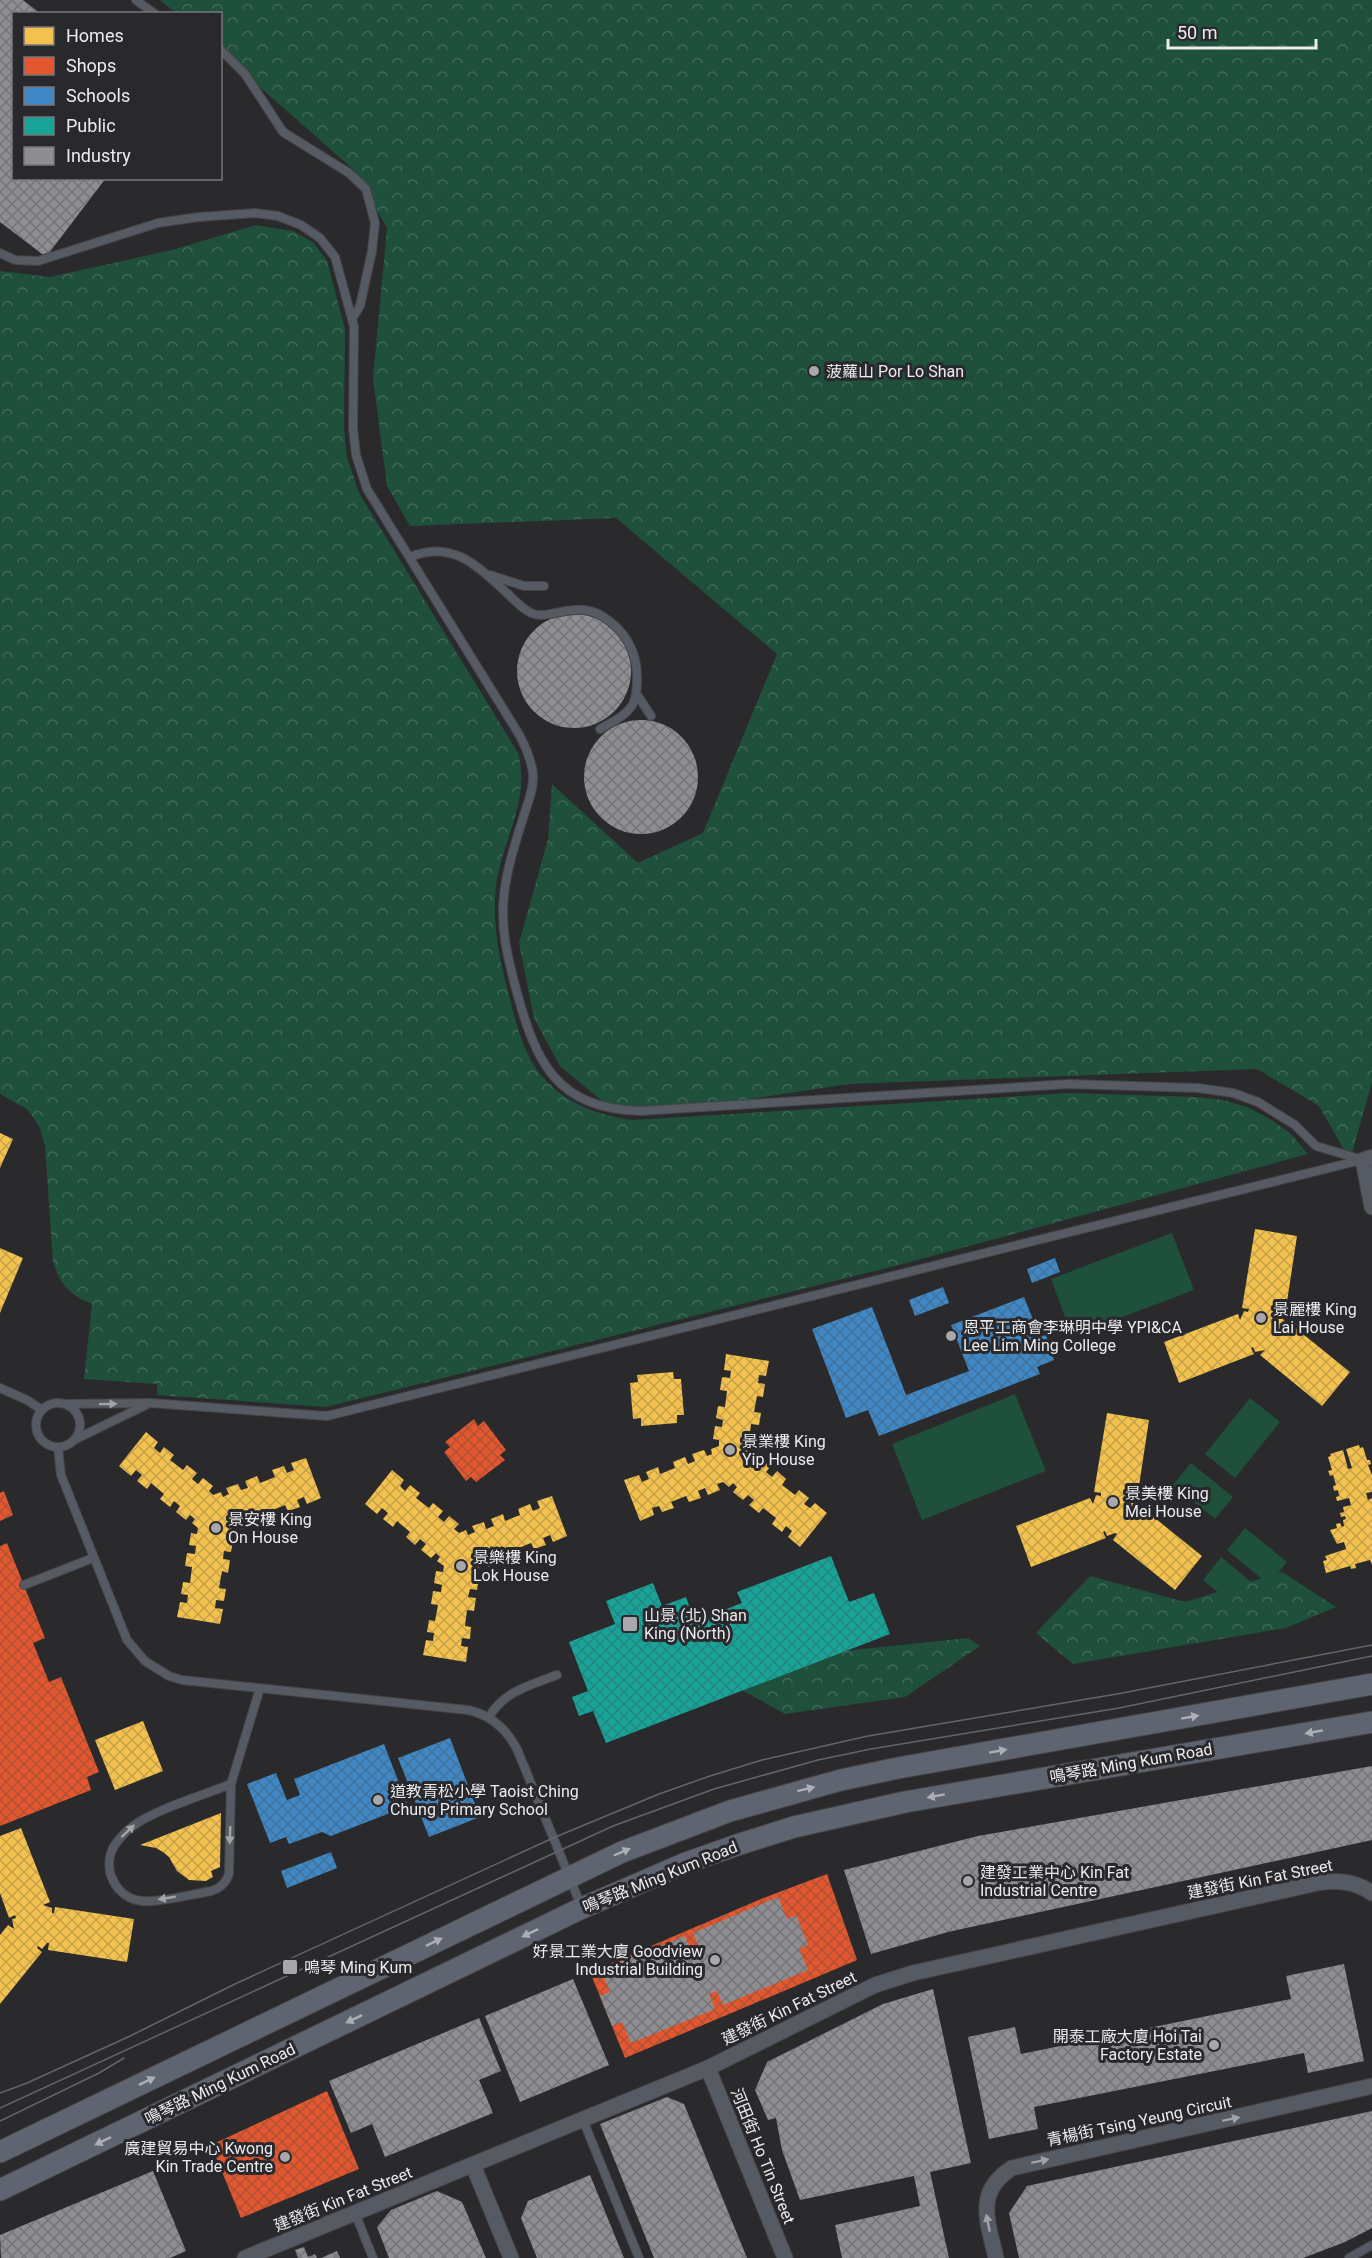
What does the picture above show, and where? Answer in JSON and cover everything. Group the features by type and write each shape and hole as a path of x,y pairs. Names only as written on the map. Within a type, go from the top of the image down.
{"main road":[{"name":"鳴琴路 Ming Kum Road","path":"4,2149 569,1876 621,1852 697,1822 786,1794 842,1780 1372,1684"},
{"name":"鳴琴路 Ming Kum Road","path":"0,2190 582,1908 634,1884 718,1851 794,1827 849,1813 1372,1722"}],"street":[{"path":"1367,1158 1372,1207"},
{"name":"建發街 Kin Fat Street","path":"245,2258 708,2068 875,1985 913,1973 1317,1883 1340,1881 1352,1883 1372,1893"},
{"name":"河田街 Ho Tin Street","path":"708,2068 785,2258"},
{"name":"青楊街 Tsing Yeung Circuit","path":"996,2258 986,2206 991,2188 1004,2173 1012,2168 1372,2086"},
{"path":"473,2165 511,2258"}],"lane":[{"path":"136,0 152,12"},
{"path":"222,51 245,74 283,132 349,173 366,189 375,223 372,251 360,306 352,319"},
{"path":"0,253 15,260 38,261 158,223 255,213 278,216 301,225 320,238 335,257 354,327 353,429 356,455 367,489 520,736 528,753 533,781 505,888 503,913 505,940 514,981 533,1044 549,1071 577,1096 604,1107 640,1111 1069,1084 1198,1088 1233,1093 1258,1102 1283,1116 1316,1146 1367,1158"},
{"path":"410,557 429,550 440,550 466,559 531,613 542,615 569,610 589,610 601,615 619,628 630,643 638,665 636,693 634,702 627,710 600,729"},
{"path":"486,574 515,585 544,586"},
{"path":"636,693 651,716"},
{"path":"150,1403 76,1439 68,1446 58,1448 45,1443 40,1437 36,1424 42,1410 49,1405 67,1404 150,1403 327,1416 1367,1158"},
{"path":"0,1388 27,1400 42,1410"},
{"path":"67,1404 79,1416 80,1432 76,1439"},
{"path":"58,1448 61,1475 121,1627 127,1640 145,1661 169,1676 182,1680 468,1710 489,1717 498,1723 512,1739 582,1908"},
{"path":"24,1585 93,1558"},
{"path":"489,1717 494,1708 507,1695 557,1675"},
{"path":"231,1784 144,1819 123,1836 114,1846 109,1870 113,1882 121,1892 132,1899 144,1902 211,1891 223,1885 229,1874 231,1784 260,1688"},
{"path":"583,2120 639,2258"},
{"path":"355,2213 374,2258"},
{"path":"1349,2258 1372,2245"}],"green space":[{"path":"160,0 1372,0 1372,1082 1350,1160 1319,1106 1257,1069 848,1084 660,1113 603,1102 560,1066 534,1018 519,943 548,839 552,784 638,863 703,833 777,654 616,518 410,526 387,486 373,378 387,228 354,170 222,54 222,12 175,12"},
{"path":"256,225 293,231 314,243 327,261 345,329 344,429 347,457 359,493 518,753 521,787 496,886 497,941 521,1037 531,1060 553,1087 566,1098 581,1106 633,1120 1069,1093 1197,1097 1223,1100 1247,1107 1270,1119 1291,1134 1308,1154 899,1265 326,1407 157,1395 157,1384 84,1379 92,1304 67,1289 53,1262 45,1146 39,1126 27,1109 0,1094 0,271 50,277 172,250"},
{"path":"1172,1233 1194,1290 1072,1336 1051,1279"},
{"path":"1015,1394 1046,1471 922,1520 892,1444"},
{"path":"1250,1398 1280,1422 1235,1478 1205,1454"},
{"path":"1191,1463 1233,1497 1215,1519 1173,1485"},
{"path":"1245,1528 1287,1562 1269,1585 1227,1550"},
{"path":"1221,1557 1263,1592 1245,1614 1203,1580"},
{"path":"1282,1572 1336,1607 1286,1628 1073,1664 1036,1633 1090,1576 1185,1602"},
{"path":"968,1638 980,1646 905,1697 785,1714 742,1690 844,1651"}],"building: Homes":[{"path":"0,1133 13,1139 0,1168"},
{"name":"景麗樓 King Lai House","path":"1255,1229 1297,1236 1285,1315 1278,1314 1285,1321 1282,1326 1288,1322 1350,1372 1322,1406 1260,1355 1265,1350 1255,1352 1253,1347 1251,1348 1254,1354 1179,1383 1164,1342 1238,1314 1240,1320 1244,1311 1248,1312 1249,1309 1242,1308"},
{"path":"0,1248 23,1258 0,1313"},
{"name":"景業樓 King Yip House","path":"726,1354 769,1361 766,1376 759,1375 758,1383 765,1384 763,1397 757,1396 754,1412 761,1413 759,1425 751,1424 750,1432 758,1433 756,1446 749,1445 748,1451 753,1452 752,1460 756,1464 761,1458 770,1467 766,1472 772,1477 777,1471 786,1479 782,1485 795,1495 799,1490 809,1498 804,1504 810,1508 815,1503 827,1513 800,1547 788,1537 792,1531 786,1526 782,1532 772,1524 776,1518 763,1508 759,1513 749,1505 754,1500 748,1495 743,1500 733,1492 737,1487 733,1483 729,1487 723,1482 717,1484 720,1490 708,1495 705,1488 698,1491 701,1498 689,1502 686,1496 671,1502 674,1508 662,1512 659,1506 652,1508 654,1515 640,1521 624,1480 639,1475 642,1482 649,1479 646,1472 658,1467 660,1474 675,1468 673,1462 685,1457 688,1464 695,1461 692,1454 704,1450 707,1456 712,1454 711,1449 719,1446 719,1440 713,1439 715,1426 722,1427 723,1420 716,1418 718,1406 725,1407 727,1391 720,1390 722,1377 730,1378 731,1371 724,1370"},
{"path":"673,1372 674,1379 681,1379 684,1415 677,1415 677,1423 641,1426 641,1418 633,1419 630,1383 638,1382 637,1375"},
{"name":"景美樓 King Mei House","path":"1107,1413 1149,1420 1137,1499 1131,1498 1130,1500 1137,1506 1134,1509 1136,1511 1140,1506 1202,1556 1175,1590 1113,1540 1117,1534 1107,1536 1105,1531 1103,1532 1106,1538 1031,1567 1016,1526 1090,1498 1093,1504 1096,1495 1101,1496 1101,1493 1094,1492"},
{"name":"景安樓 King On House","path":"146,1432 158,1442 154,1448 160,1453 164,1447 174,1455 170,1460 183,1470 187,1465 197,1473 192,1479 198,1484 203,1478 213,1486 209,1491 213,1495 221,1492 223,1497 229,1494 226,1488 238,1484 241,1490 248,1488 245,1481 257,1476 260,1483 275,1477 272,1470 284,1466 287,1473 294,1470 291,1463 306,1458 321,1498 307,1504 304,1497 297,1500 300,1507 288,1511 285,1505 270,1511 273,1517 261,1521 258,1515 251,1517 254,1524 242,1529 240,1522 234,1525 233,1533 228,1532 227,1539 233,1540 231,1552 224,1551 223,1559 230,1560 228,1573 222,1571 219,1588 226,1589 224,1601 216,1600 215,1608 223,1609 220,1624 177,1617 180,1602 187,1603 188,1595 181,1594 183,1582 190,1583 192,1567 185,1566 187,1553 195,1554 196,1546 189,1545 191,1533 197,1534 198,1528 192,1523 195,1519 190,1515 186,1520 176,1512 180,1506 174,1501 170,1507 160,1499 164,1494 151,1483 147,1489 137,1481 142,1475 136,1470 131,1476 119,1466"},
{"path":"1359,1445 1360,1448 1363,1447 1367,1460 1370,1460 1371,1464 1368,1465 1372,1475 1372,1492 1366,1493 1368,1500 1372,1498 1372,1565 1370,1560 1355,1564 1356,1568 1351,1569 1350,1566 1326,1573 1323,1561 1327,1560 1325,1556 1346,1549 1344,1542 1337,1544 1330,1530 1337,1528 1336,1524 1340,1523 1342,1527 1344,1526 1343,1520 1346,1519 1345,1516 1341,1517 1340,1513 1344,1512 1343,1507 1351,1505 1349,1498 1337,1501 1338,1490 1334,1491 1333,1486 1336,1485 1333,1475 1330,1476 1328,1471 1332,1470 1328,1457 1331,1456 1330,1454 1343,1450 1348,1469 1352,1468 1346,1449"},
{"name":"景樂樓 King Lok House","path":"392,1470 404,1480 400,1486 405,1491 410,1485 420,1493 416,1498 429,1508 433,1503 443,1511 438,1517 444,1522 449,1516 459,1524 454,1529 459,1533 466,1530 468,1535 475,1532 472,1526 484,1522 486,1529 494,1526 491,1519 503,1514 505,1521 520,1515 518,1509 530,1504 533,1511 540,1508 537,1501 552,1496 567,1536 553,1542 550,1535 543,1538 546,1545 534,1549 531,1543 516,1549 519,1555 507,1560 504,1553 497,1555 500,1562 488,1567 485,1561 480,1563 478,1571 473,1570 472,1577 479,1578 477,1590 470,1589 468,1597 476,1598 474,1611 467,1610 465,1626 471,1627 470,1639 462,1638 461,1646 468,1647 466,1662 423,1655 426,1640 433,1641 434,1633 427,1632 429,1620 435,1621 438,1605 431,1604 433,1591 441,1592 442,1585 434,1583 436,1571 443,1572 444,1566 437,1561 440,1557 436,1553 431,1558 421,1550 426,1544 420,1539 415,1545 406,1537 410,1532 397,1521 393,1527 383,1519 388,1513 382,1508 377,1514 365,1504"},
{"path":"143,1721 163,1771 115,1790 95,1740"},
{"path":"221,1813 220,1867 211,1871 213,1877 206,1881 189,1880 177,1871 169,1857 163,1852 140,1845"},
{"path":"21,1828 50,1902 43,1905 52,1908 52,1913 55,1907 134,1919 127,1962 48,1950 49,1943 47,1943 42,1949 38,1946 37,1948 42,1952 0,2004 0,1935 8,1925 14,1929 12,1919 16,1918 15,1915 9,1918 0,1893 0,1836"}],"building: Shops":[{"path":"474,1419 478,1426 484,1421 506,1450 500,1455 505,1460 476,1482 471,1477 466,1481 444,1452 450,1447 445,1442"},
{"path":"4,1491 13,1515 0,1521 0,1493"},
{"path":"7,1543 45,1638 33,1643 49,1682 61,1677 99,1772 87,1777 91,1790 0,1826 0,1546"},
{"name":"好景工業大廈 Goodview Industrial Building","path":"827,1874 857,1960 625,2058 590,1972 761,1899"},
{"name":"廣建貿易中心 Kwong Kin Trade Centre","path":"327,2091 359,2169 241,2218 211,2145"}],"building: Schools":[{"path":"1055,1258 1060,1272 1032,1283 1027,1269"},
{"path":"943,1287 949,1303 915,1316 909,1300"},
{"path":"1024,1297 1040,1337 1046,1335 1054,1360 1037,1367 1040,1374 879,1436 868,1410 846,1418 812,1329 872,1307 906,1395 969,1371 951,1325"},
{"path":"450,1738 480,1817 429,1837 398,1758"},
{"path":"384,1744 408,1806 331,1836 322,1832 289,1844 286,1837 270,1843 247,1784 276,1773 287,1800 300,1795 294,1779"},
{"path":"331,1852 337,1868 287,1888 281,1871"}],"building: Public":[{"path":"831,1556 849,1602 874,1593 890,1634 606,1743 593,1711 579,1716 572,1697 588,1691 569,1642 615,1624 606,1601 653,1583 662,1606 686,1597 695,1621 742,1603 737,1592"}],"building: Industry":[{"path":"0,0 23,0 38,12 12,12 12,180 104,180 46,257 0,222"},
{"path":"574,614 596,618 606,623 622,639 627,649 631,671 627,693 622,703 606,719 596,724 574,728 552,724 542,719 526,703 521,693 517,671 521,649 526,639 542,623 552,618"},
{"path":"641,720 663,724 673,729 689,745 694,755 698,777 694,799 689,809 673,825 663,830 641,834 619,830 609,825 593,809 588,799 584,777 588,755 593,745 609,729 619,724"},
{"path":"1372,1766 1372,1840 948,1932 871,1954 844,1870 978,1836"},
{"name":"好景工業大廈 Goodview Industrial Building","path":"778,1897 787,1919 796,1915 808,1945 799,1949 808,1970 723,2005 717,1991 709,1994 715,2009 631,2043 622,2022 612,2026 600,1996 610,1992 601,1970 685,1936 691,1951 699,1947 693,1933"},
{"name":"開泰工廠大廈 Hoi Tai Factory Estate","path":"1344,1964 1364,2061 1308,2073 1304,2053 1034,2107 1038,2129 989,2139 968,2037 1015,2027 1021,2054 1291,1999 1286,1976"},
{"path":"573,1979 609,2065 520,2102 485,2016"},
{"path":"933,1989 971,2163 930,2172 949,2258 842,2258 835,2225 920,2206 914,2176 800,2200 782,2150 776,2118 768,2120 755,2090 767,2062 883,2004"},
{"path":"479,2018 501,2071 479,2080 493,2113 385,2157 372,2124 351,2133 329,2081"},
{"path":"667,2097 684,2104 747,2258 654,2258 600,2124"},
{"path":"1372,2111 1372,2228 1345,2242 1303,2258 1019,2258 1009,2213 1027,2186"},
{"path":"153,2171 186,2251 170,2258 1,2258 0,2235"},
{"path":"590,2175 624,2258 537,2258 521,2218 528,2201"},
{"path":"437,2191 462,2202 486,2258 389,2258 377,2227 391,2210"},
{"path":"304,2247 308,2257 315,2254 317,2258 298,2258 295,2250"},
{"path":"337,2251 340,2258 321,2258"}],"tram line":[{"path":"0,2093 128,2037 235,1984 553,1838 659,1794 710,1776 762,1760 868,1736 1117,1694 1372,1645"},
{"path":"0,2108 613,1826 714,1789 818,1760 871,1749 1119,1708 1372,1656"},
{"path":"0,2121 99,2073 124,2058"}],"place":[{"name":"菠蘿山 Por Lo Shan","path":"814,371"},
{"name":"景麗樓 King Lai House","path":"1261,1318"},
{"name":"恩平工商會李琳明中學 YPI&CA Lee Lim Ming College","path":"951,1336"},
{"name":"景業樓 King Yip House","path":"730,1450"},
{"name":"景美樓 King Mei House","path":"1113,1502"},
{"name":"景安樓 King On House","path":"216,1528"},
{"name":"景樂樓 King Lok House","path":"461,1566"},
{"name":"山景 (北) Shan King (North)","path":"630,1624"},
{"name":"道教青松小學 Taoist Ching Chung Primary School","path":"378,1800"},
{"name":"建發工業中心 Kin Fat Industrial Centre","path":"968,1881"},
{"name":"好景工業大廈 Goodview Industrial Building","path":"715,1960"},
{"name":"鳴琴 Ming Kum","path":"290,1967"},
{"name":"開泰工廠大廈 Hoi Tai Factory Estate","path":"1214,2045"},
{"name":"廣建貿易中心 Kwong Kin Trade Centre","path":"285,2157"}]}
